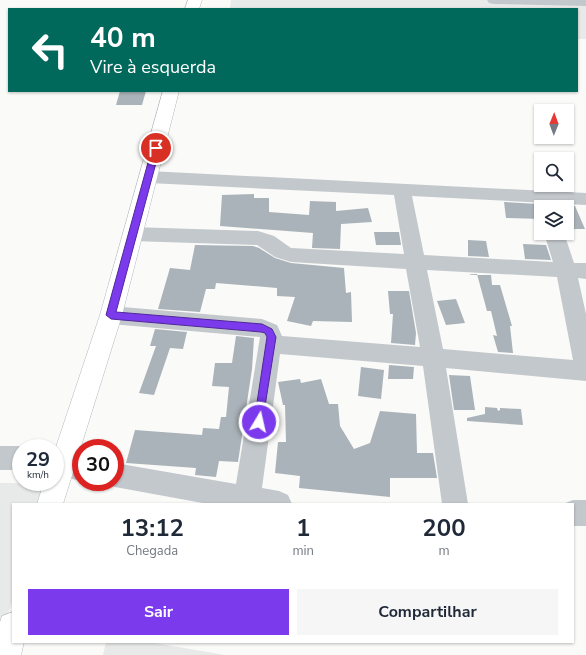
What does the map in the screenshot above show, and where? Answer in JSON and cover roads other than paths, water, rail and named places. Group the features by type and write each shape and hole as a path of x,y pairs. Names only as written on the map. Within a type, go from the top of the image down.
{"highway":[{"path":"50,503 66,466 111,315 171,92"},
{"path":"6,655 12,631"}],"street":[{"path":"494,0 585,2"},
{"path":"149,177 402,190 534,201"},
{"path":"402,190 433,359 455,503"},
{"path":"572,200 586,199"},
{"path":"132,234 258,238 268,241 285,255 576,271"},
{"path":"558,240 576,271 586,366"},
{"path":"111,315 262,328 269,331 271,337 247,499"},
{"path":"270,344 586,371"},
{"path":"0,458 12,458"},
{"path":"124,477 273,503"},
{"path":"574,513 586,513"}]}
